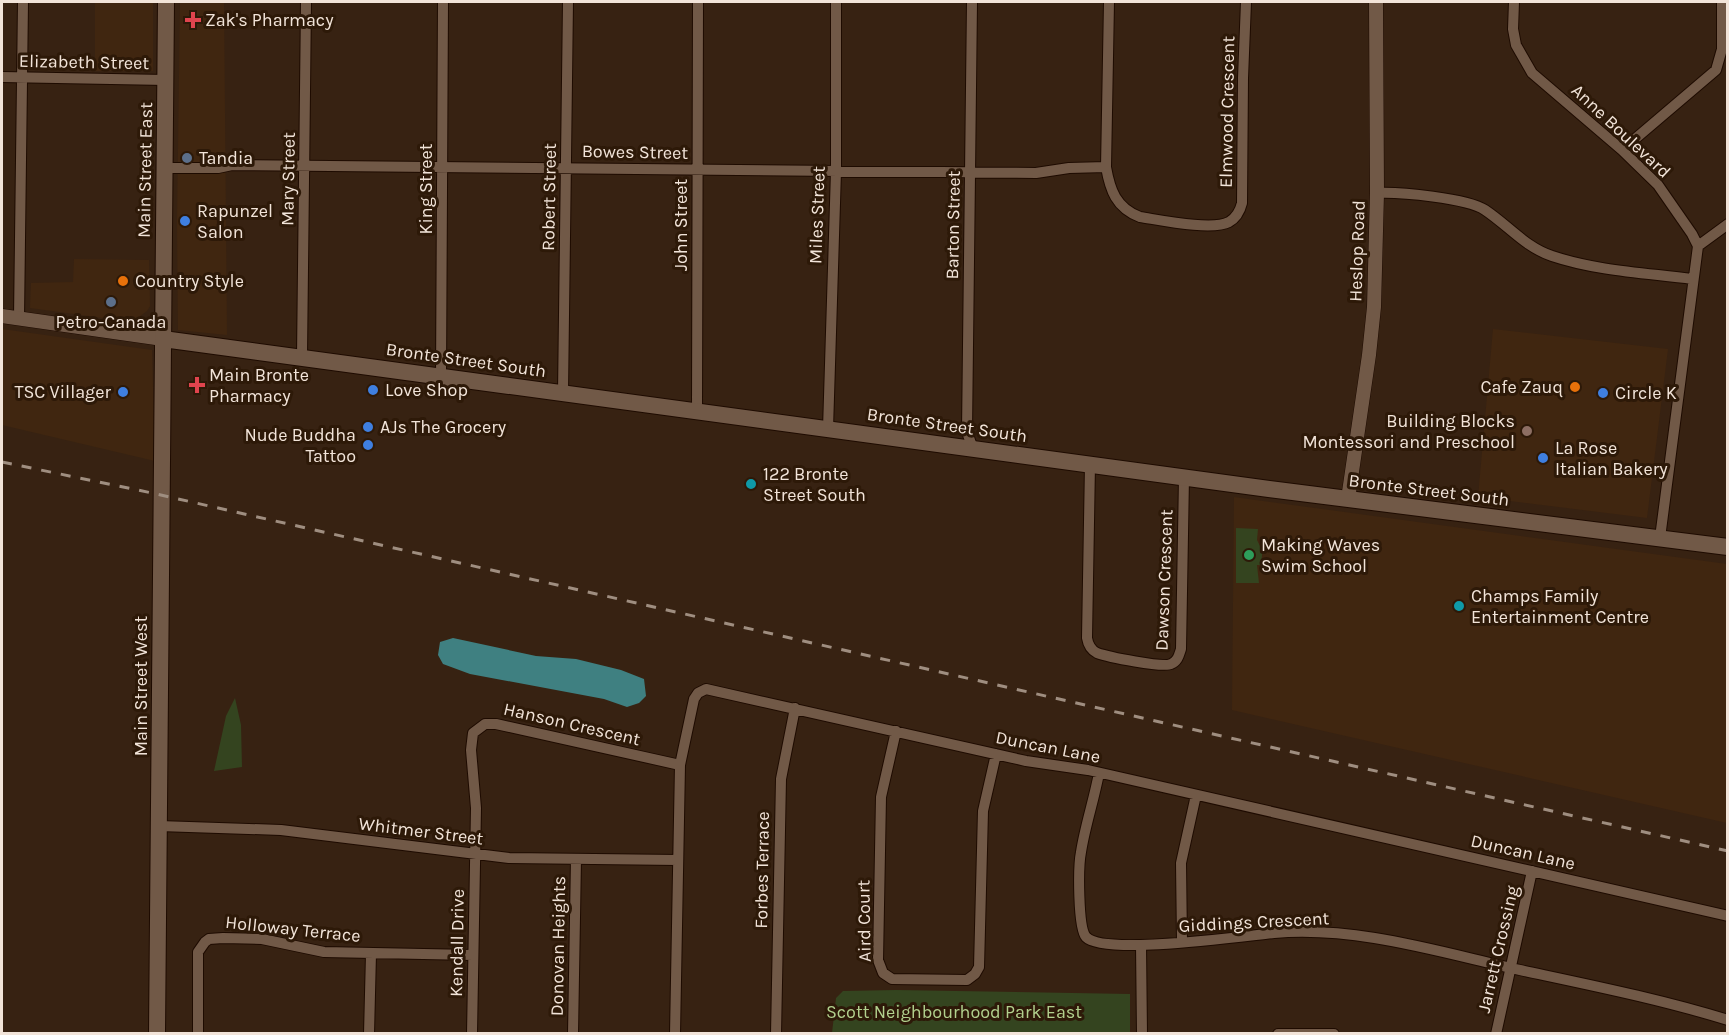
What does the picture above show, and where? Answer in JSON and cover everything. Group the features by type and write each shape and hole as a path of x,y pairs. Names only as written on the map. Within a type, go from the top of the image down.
{"main road":[{"name":"Main Street East","path":"163,339 166,2"},
{"name":"Bronte Street South","path":"163,339 1348,499 1728,547"},
{"name":"Main Street West","path":"157,1034 163,339"}],"street":[{"path":"19,318 23,2"},
{"name":"Mary Street","path":"302,357 306,2"},
{"name":"King Street","path":"441,377 443,2"},
{"name":"Robert Street","path":"563,393 568,2"},
{"name":"John Street","path":"697,412 698,2"},
{"name":"Miles Street","path":"828,429 836,171 836,2"},
{"name":"Barton Street","path":"972,2 967,432 973,448"},
{"name":"Elmwood Crescent","path":"1108,2 1106,167 1109,184 1119,204 1129,213 1140,217 1215,226 1227,223 1238,214 1242,203 1246,2"},
{"name":"Heslop Road","path":"1348,499 1374,307 1377,193 1376,2"},
{"name":"Anne Boulevard","path":"1514,2 1513,28 1516,45 1532,73 1622,150 1658,185 1698,246"},
{"path":"1622,150 1716,70 1722,49 1722,2"},
{"name":"Elizabeth Street","path":"2,77 166,80"},
{"name":"Bowes Street","path":"164,168 218,168 232,165 1036,173 1069,168 1106,167"},
{"path":"1377,193 1434,197 1482,208 1507,225 1533,249 1554,257 1586,265 1692,279"},
{"path":"1660,538 1698,246 1728,224"},
{"path":"2,316 163,339"},
{"name":"Dawson Crescent","path":"1090,464 1087,640 1096,653 1159,666 1177,660 1181,649 1184,477"},
{"name":"Duncan Lane","path":"675,1034 680,765 693,703 696,695 702,690 715,690 996,754 1099,773 1728,915"},
{"name":"Forbes Terrace","path":"776,1034 780,779 795,708"},
{"name":"Hanson Crescent","path":"475,854 476,808 472,740 476,729 485,724 496,724 680,765"},
{"name":"Aird Court","path":"896,731 881,796 878,960 883,973 892,978 967,980 980,967 982,821 996,754"},
{"name":"Giddings Crescent","path":"1099,773 1081,853 1080,921 1082,932 1089,940 1096,943 1141,945 1275,933 1342,933 1416,946 1680,1005 1728,1020"},
{"path":"1182,942 1181,863 1196,795"},
{"name":"Whitmer Street","path":"159,826 281,830 509,858 678,860"},
{"name":"Kendall Drive","path":"472,1034 475,854"},
{"name":"Donovan Heights","path":"573,1034 576,859"},
{"name":"Jarrett Crossing","path":"1496,1034 1533,871"},
{"name":"Holloway Terrace","path":"198,1034 198,952 209,939 257,939 317,952 473,955"},
{"path":"1141,945 1142,1034"},
{"path":"369,1034 371,954"},
{"path":"1278,1034 1334,1034"}],"shaded area":[{"path":"95,2 153,2 153,71 95,71"},
{"path":"180,2 224,2 227,335 178,330"},
{"path":"74,259 149,260 150,306 147,311 132,322 30,308 31,283 73,282"},
{"path":"2,329 152,350 155,461 2,425"},
{"path":"1493,329 1668,349 1647,518 1478,497"},
{"path":"1234,497 1727,564 1727,823 1232,710"}],"green space":[{"name":"Making Waves Swim School","path":"1236,528 1258,529 1257,540 1260,546 1263,546 1261,565 1257,565 1259,583 1236,583"},
{"path":"235,698 241,725 242,767 214,771 226,716"},
{"name":"Scott Neighbourhood Park East","path":"843,991 1130,994 1130,1033 832,1033 836,998"}],"water":[{"path":"453,638 536,656 576,659 621,670 644,679 646,696 639,703 627,707 604,699 470,674 443,664 438,655 440,642"}],"railway":[{"path":"2,462 152,493 1728,851"}],"place":[{"name":"Zak's Pharmacy","path":"193,20"},
{"name":"Tandia","path":"187,158"},
{"name":"Rapunzel Salon","path":"185,221"},
{"name":"Country Style","path":"123,281"},
{"name":"Petro-Canada","path":"111,302"},
{"name":"Main Bronte Pharmacy","path":"197,385"},
{"name":"Cafe Zauq","path":"1575,387"},
{"name":"Love Shop","path":"373,390"},
{"name":"TSC Villager","path":"123,392"},
{"name":"Circle K","path":"1603,393"},
{"name":"AJs The Grocery","path":"368,427"},
{"name":"Building Blocks Montessori and Preschool","path":"1527,431"},
{"name":"Nude Buddha Tattoo","path":"368,445"},
{"name":"La Rose Italian Bakery","path":"1543,458"},
{"name":"122 Bronte Street South","path":"751,484"},
{"name":"Making Waves Swim School","path":"1249,555"},
{"name":"Champs Family Entertainment Centre","path":"1459,606"}]}
